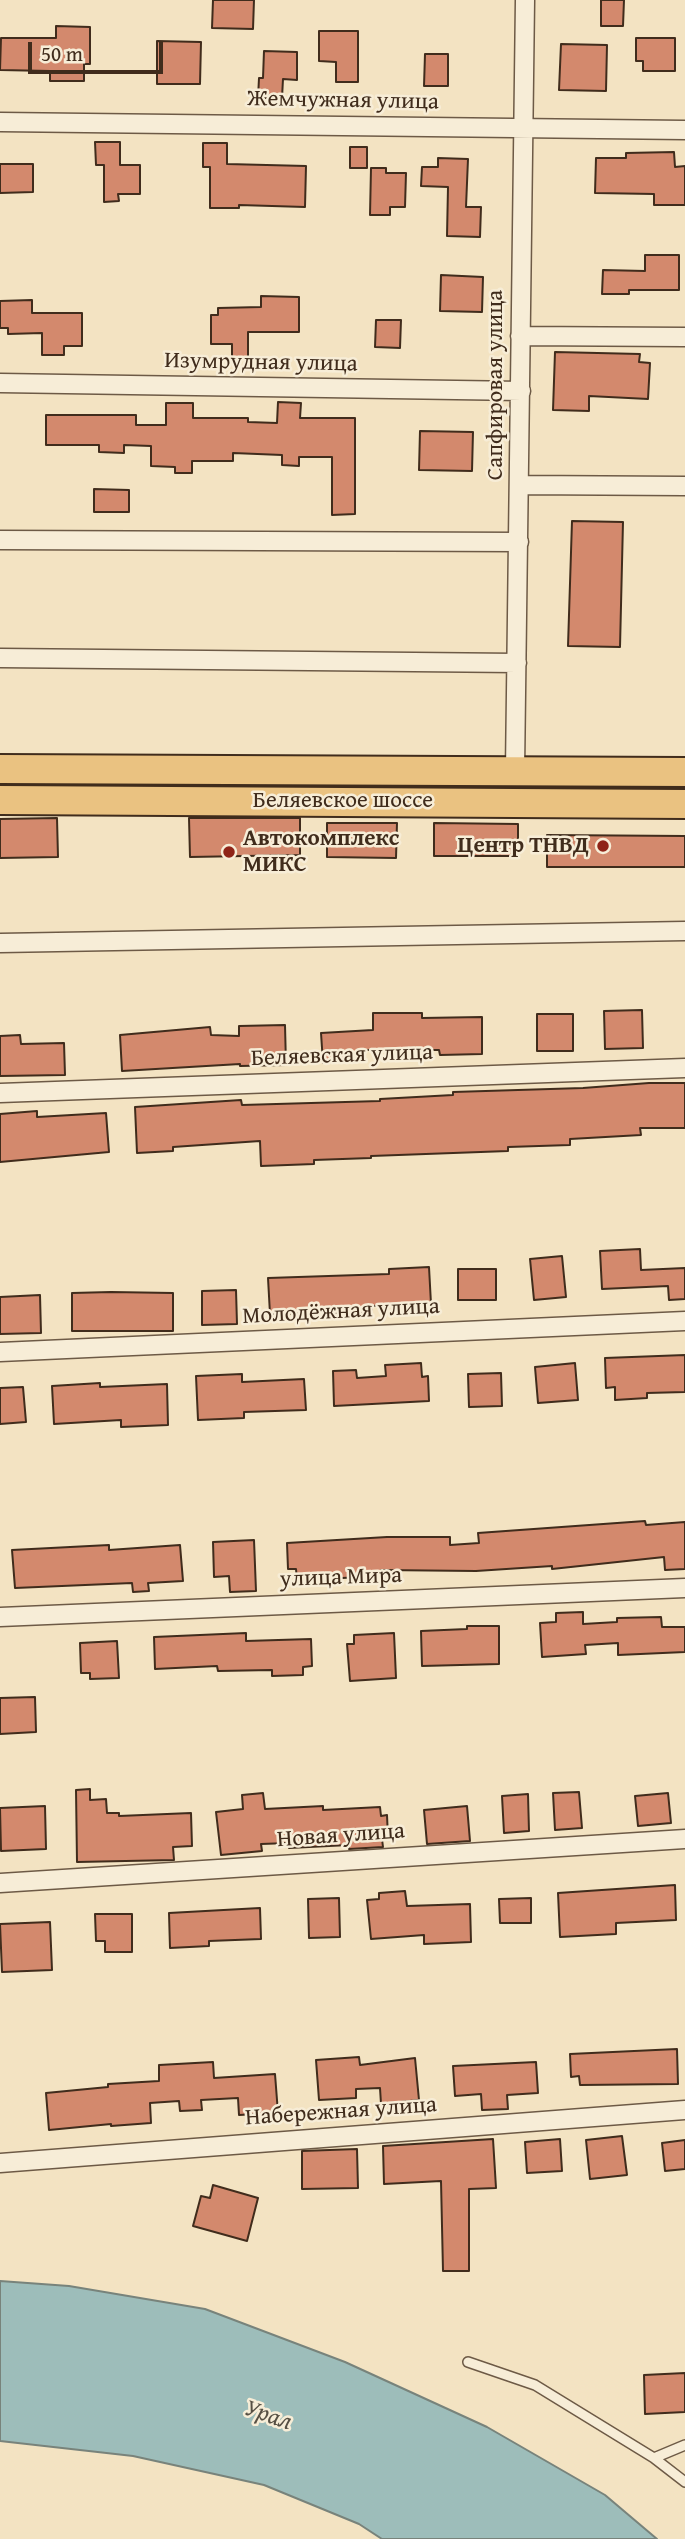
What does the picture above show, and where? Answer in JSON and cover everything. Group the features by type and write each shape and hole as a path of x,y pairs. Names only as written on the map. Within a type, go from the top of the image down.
{"main road":[{"name":"Беляевское шоссе","path":"0,769 685,772"},
{"name":"Беляевское шоссе","path":"0,800 685,804"}],"street":[{"name":"Сапфировая улица","path":"515,770 525,0"},
{"name":"Жемчужная улица","path":"0,122 685,130"},
{"path":"520,336 685,337"},
{"name":"Изумрудная улица","path":"0,383 521,391"},
{"path":"520,485 685,486"},
{"path":"0,540 519,542"},
{"path":"0,658 517,663"},
{"path":"0,943 685,931"},
{"name":"Беляевская улица","path":"0,1093 685,1068"},
{"name":"Молодёжная улица","path":"0,1352 685,1321"},
{"name":"улица Мира","path":"0,1617 685,1588"},
{"name":"Новая улица","path":"0,1882 685,1839"},
{"name":"Набережная улица","path":"0,2163 685,2110"}],"lane":[{"path":"468,2362 535,2385 654,2458 685,2482"},
{"path":"654,2458 685,2445"}],"water":[{"name":"Урал","path":"0,2281 69,2286 205,2309 345,2362 487,2427 605,2495 657,2539 382,2539 359,2524 264,2485 133,2456 0,2441"}],"building":[{"path":"213,0 254,0 253,29 212,28"},
{"path":"601,0 624,0 623,26 601,26"},
{"path":"56,26 90,27 90,64 84,64 84,81 50,81 50,71 0,70 1,38 56,38"},
{"path":"319,31 358,31 358,82 336,82 336,62 319,61"},
{"path":"636,38 675,38 675,71 643,71 643,61 636,61"},
{"path":"157,41 201,42 200,84 157,84"},
{"path":"561,44 607,45 606,91 559,90"},
{"path":"264,51 297,52 297,80 283,79 282,98 258,98 259,78 263,78"},
{"path":"425,54 448,54 448,86 424,86"},
{"path":"95,142 120,142 120,165 140,165 140,194 118,194 119,201 104,202 104,165 96,165"},
{"path":"203,143 227,143 227,164 306,166 305,207 239,205 239,208 210,208 210,167 203,167"},
{"path":"350,147 367,147 367,168 350,168"},
{"path":"674,152 675,167 685,166 685,205 654,205 654,194 595,193 596,158 626,158 626,153"},
{"path":"438,158 468,159 466,207 481,207 480,237 447,236 448,187 421,186 422,167 438,167"},
{"path":"0,164 33,164 33,192 0,193"},
{"path":"371,168 386,168 386,173 406,173 405,207 390,207 390,215 370,215"},
{"path":"645,255 679,255 679,290 629,290 629,294 602,294 603,270 645,271"},
{"path":"441,275 483,277 482,312 440,311"},
{"path":"261,296 299,297 299,332 248,332 248,359 232,359 232,344 211,344 211,315 218,315 218,308 261,307"},
{"path":"32,300 32,313 82,313 82,346 64,346 64,355 42,355 42,333 8,334 8,328 0,328 0,301"},
{"path":"376,320 401,320 400,348 375,347"},
{"path":"555,352 640,354 639,362 650,363 648,399 589,396 589,411 553,410"},
{"path":"278,402 301,403 300,418 355,418 355,514 332,515 332,457 299,457 299,466 282,465 282,455 233,453 233,461 192,461 192,473 175,473 175,467 151,466 151,446 124,445 124,453 99,452 99,445 46,445 46,415 136,415 136,425 166,425 166,403 193,403 193,418 248,418 248,422 277,423"},
{"path":"420,431 473,432 472,471 419,470"},
{"path":"94,489 129,490 129,512 94,512"},
{"path":"572,521 623,522 620,647 568,646"},
{"path":"57,818 58,857 0,858 0,819"},
{"path":"189,818 300,818 300,855 190,857"},
{"path":"327,823 397,823 396,858 327,857"},
{"path":"434,823 518,824 518,856 434,856"},
{"path":"547,835 685,836 685,867 547,867"},
{"path":"642,1010 643,1048 605,1049 604,1011"},
{"path":"373,1013 422,1013 422,1018 482,1017 482,1054 440,1055 439,1050 360,1050 361,1061 323,1063 321,1033 373,1030"},
{"path":"537,1014 573,1014 573,1051 537,1051"},
{"path":"285,1025 286,1065 240,1064 122,1071 120,1035 210,1027 211,1035 239,1036 239,1026"},
{"path":"20,1035 21,1044 64,1043 65,1075 0,1076 0,1036"},
{"path":"685,1083 685,1128 640,1128 641,1135 570,1139 570,1145 508,1147 508,1151 314,1160 314,1164 261,1166 260,1141 173,1147 173,1151 137,1153 135,1107 241,1100 242,1105 380,1101 453,1095 453,1092"},
{"path":"37,1111 37,1117 106,1113 109,1152 0,1162 0,1114"},
{"path":"640,1249 641,1270 685,1268 685,1299 669,1300 668,1286 602,1289 600,1251"},
{"path":"562,1256 566,1297 534,1300 530,1259"},
{"path":"429,1267 431,1304 372,1306 372,1312 270,1314 268,1278 389,1274 389,1269"},
{"path":"458,1269 496,1269 496,1300 458,1300"},
{"path":"236,1290 237,1324 202,1325 202,1291"},
{"path":"72,1293 173,1293 173,1331 72,1331"},
{"path":"40,1295 41,1333 0,1334 0,1297"},
{"path":"685,1355 685,1392 647,1393 647,1398 615,1400 615,1387 606,1388 605,1358"},
{"path":"421,1363 422,1377 428,1376 429,1401 334,1406 333,1371 356,1370 357,1378 386,1376 385,1365"},
{"path":"575,1363 578,1400 538,1403 535,1367"},
{"path":"501,1373 502,1406 469,1407 468,1374"},
{"path":"242,1374 242,1382 304,1379 306,1410 244,1412 244,1418 198,1420 196,1376"},
{"path":"100,1383 100,1387 167,1384 168,1425 121,1427 121,1420 54,1424 52,1386"},
{"path":"23,1387 26,1422 0,1424 0,1388"},
{"path":"645,1521 646,1525 685,1522 685,1569 665,1570 664,1557 552,1569 552,1566 476,1571 381,1570 381,1576 297,1580 296,1569 288,1569 287,1543 387,1537 450,1537 450,1545 479,1543 478,1533"},
{"path":"254,1540 256,1591 230,1592 229,1576 214,1577 213,1542"},
{"path":"109,1545 109,1550 180,1545 183,1581 148,1583 149,1591 133,1592 132,1583 15,1588 12,1550"},
{"path":"583,1612 583,1624 617,1622 617,1618 661,1617 662,1627 685,1627 685,1652 618,1655 618,1643 585,1645 586,1654 542,1657 540,1623 556,1622 556,1613"},
{"path":"467,1626 499,1626 499,1664 422,1666 421,1631 467,1629"},
{"path":"246,1633 246,1641 311,1639 312,1666 303,1667 303,1675 272,1676 272,1670 218,1671 217,1666 155,1669 154,1637"},
{"path":"394,1633 396,1678 350,1681 347,1644 354,1644 354,1635"},
{"path":"117,1641 119,1678 90,1679 90,1673 81,1673 80,1643"},
{"path":"35,1697 36,1732 0,1734 0,1698"},
{"path":"90,1789 90,1800 106,1799 107,1813 119,1813 119,1816 191,1813 192,1846 173,1847 174,1860 77,1862 76,1790"},
{"path":"579,1792 582,1828 555,1830 553,1793"},
{"path":"263,1793 265,1809 380,1807 381,1816 387,1815 388,1838 382,1839 383,1847 349,1849 349,1845 289,1848 289,1843 261,1844 262,1851 221,1855 216,1812 243,1809 242,1795"},
{"path":"668,1793 671,1823 638,1826 635,1796"},
{"path":"528,1794 529,1831 504,1833 502,1796"},
{"path":"45,1806 46,1849 1,1851 0,1808"},
{"path":"467,1806 470,1841 427,1844 424,1810"},
{"path":"675,1885 676,1920 616,1923 616,1934 560,1937 558,1893"},
{"path":"405,1891 407,1906 470,1904 471,1942 424,1944 424,1935 371,1939 367,1900 379,1899 379,1893"},
{"path":"339,1898 340,1937 309,1938 308,1899"},
{"path":"531,1898 531,1923 500,1923 499,1899"},
{"path":"260,1908 261,1939 209,1941 209,1946 170,1948 169,1913"},
{"path":"95,1914 132,1914 132,1952 105,1952 105,1941 96,1941"},
{"path":"50,1922 52,1970 2,1972 0,1924"},
{"path":"677,2049 678,2084 580,2085 579,2076 571,2077 570,2054"},
{"path":"359,2057 360,2065 415,2058 419,2100 381,2104 380,2088 356,2089 356,2098 319,2100 316,2060"},
{"path":"213,2062 214,2078 275,2074 278,2113 239,2115 238,2098 201,2100 202,2110 180,2111 179,2101 150,2103 151,2123 49,2130 46,2093 108,2087 108,2084 159,2081 159,2065"},
{"path":"536,2062 538,2093 507,2095 508,2109 482,2110 481,2094 455,2096 453,2066"},
{"path":"622,2136 627,2175 590,2179 586,2140"},
{"path":"493,2139 496,2188 469,2189 469,2271 443,2271 441,2181 384,2184 383,2146"},
{"path":"560,2139 562,2171 527,2173 525,2142"},
{"path":"685,2140 685,2169 665,2171 662,2143"},
{"path":"357,2149 358,2188 302,2189 302,2151"},
{"path":"213,2185 258,2198 247,2241 193,2226 201,2196 210,2198"},
{"path":"685,2373 685,2412 645,2414 644,2375"}],"place":[{"name":"Центр ТНВД","path":"603,846"},
{"name":"Автокомплекс МИКС","path":"229,852"}]}
